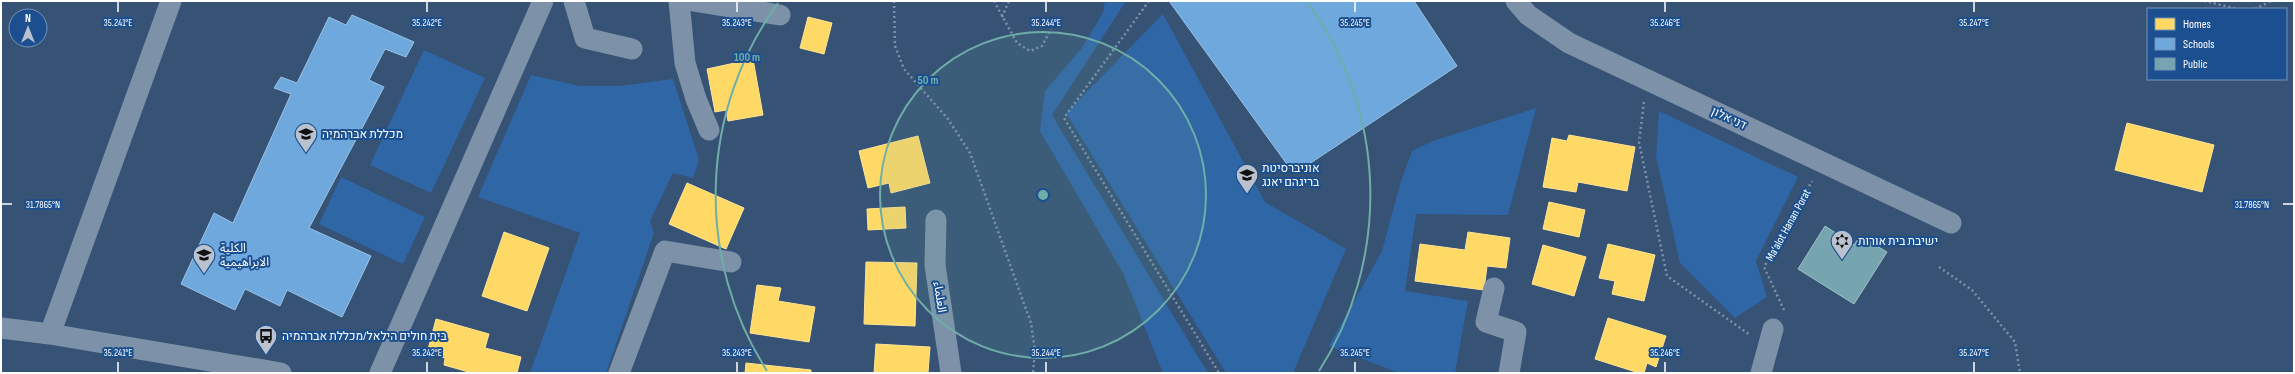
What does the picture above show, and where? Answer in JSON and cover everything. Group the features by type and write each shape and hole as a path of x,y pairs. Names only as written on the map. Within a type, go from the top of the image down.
{"street":[{"path":"50,334 171,1"},
{"path":"380,373 543,1"},
{"path":"574,1 586,38 632,49"},
{"path":"679,1 685,63 696,99 709,130"},
{"path":"693,1 780,15"},
{"name":"דני אלון","path":"1516,1 1528,15 1569,43 1951,223"},
{"name":"العلماء","path":"936,220 935,265 951,373"},
{"path":"619,373 665,251 732,262"},
{"path":"1494,288 1486,322 1516,332 1509,373"},
{"path":"1,328 50,334 281,373"},
{"path":"1761,373 1771,339"}],"path":[{"path":"894,1 895,46 904,68 948,119 970,153 1030,323 1035,351 1033,373"},
{"path":"994,1 1017,43 1030,51 1042,46 1051,29"},
{"path":"1002,18 1009,1"},
{"path":"1150,1 1064,118 1219,373"},
{"path":"2204,1 2234,8"},
{"path":"2257,8 2271,1"},
{"path":"1647,79 1639,142 1667,276 1771,339"},
{"name":"Ma’alot Hanan Porat","path":"1771,339 1776,319 1786,314 1764,267 1822,162"},
{"path":"1939,267 1972,290 2015,342 2020,373"}],"shaded area":[{"path":"1105,1 1126,1 1052,115 1208,373 1163,373 1123,273 1040,131 1045,91 1082,48 1103,12"},
{"path":"1163,14 1265,202 1346,249 1293,373 1226,373 1066,113"},
{"path":"424,50 485,78 431,193 370,165"},
{"path":"531,75 580,86 620,86 673,79 699,160 693,178 673,173 650,221 654,233 606,373 530,373 580,233 478,197"},
{"path":"1536,108 1508,215 1416,214 1405,291 1468,301 1455,373 1399,373 1329,346 1382,251 1400,184 1412,151 1433,141"},
{"path":"1659,111 1798,177 1756,261 1767,297 1735,318 1680,263 1656,156"},
{"path":"341,177 425,217 403,264 319,224"}],"building: Homes":[{"path":"808,17 832,23 824,54 800,48"},
{"path":"753,59 763,115 728,121 726,110 715,112 707,69"},
{"path":"2127,123 2214,145 2202,192 2115,170"},
{"path":"1569,135 1635,147 1627,191 1578,182 1576,192 1543,187 1552,138 1567,141"},
{"path":"918,136 930,183 891,193 889,183 868,188 859,151"},
{"path":"687,183 744,208 726,249 669,224"},
{"path":"1549,202 1585,210 1579,237 1543,229"},
{"path":"905,207 906,228 868,230 867,209"},
{"path":"504,232 549,248 527,311 482,296"},
{"path":"1468,232 1510,238 1506,268 1487,266 1484,290 1415,281 1420,244 1465,250"},
{"path":"1608,244 1655,255 1644,301 1612,294 1615,281 1599,278"},
{"path":"1543,245 1586,257 1574,296 1532,284"},
{"path":"866,262 917,263 915,326 864,324"},
{"path":"757,285 781,288 778,301 815,307 809,342 750,333"},
{"path":"1608,318 1666,336 1656,367 1647,363 1644,373 1639,373 1595,359"},
{"path":"436,319 489,334 485,348 521,357 517,373 472,373 444,365 445,358 427,353"},
{"path":"876,344 930,347 928,373 874,373"},
{"path":"746,363 811,370 811,373 745,373"}],"building: Schools":[{"path":"1169,1 1414,1 1457,66 1294,174"},
{"name":"מכללת אברהמיה","path":"352,15 414,42 406,57 385,49 369,80 384,87 309,228 371,256 342,317 287,290 280,306 245,289 235,310 181,284 214,213 233,223 291,94 274,88 281,77 297,83 329,17 346,25"}],"building: Public":[{"name":"ישיבת בית אורות","path":"1825,226 1854,245 1860,236 1887,252 1854,304 1798,269"}],"place":[{"name":"מכללת אברהמיה","path":"306,154"},
{"name":"אוניברסיטת בריגהם יאנג","path":"1247,194"},
{"name":"ישיבת בית אורות","path":"1842,260"},
{"name":"الكلية الابراهيمية","path":"204,274"},
{"name":"בית חולים הילאל/מכללת אברהמיה","path":"266,356"}]}
